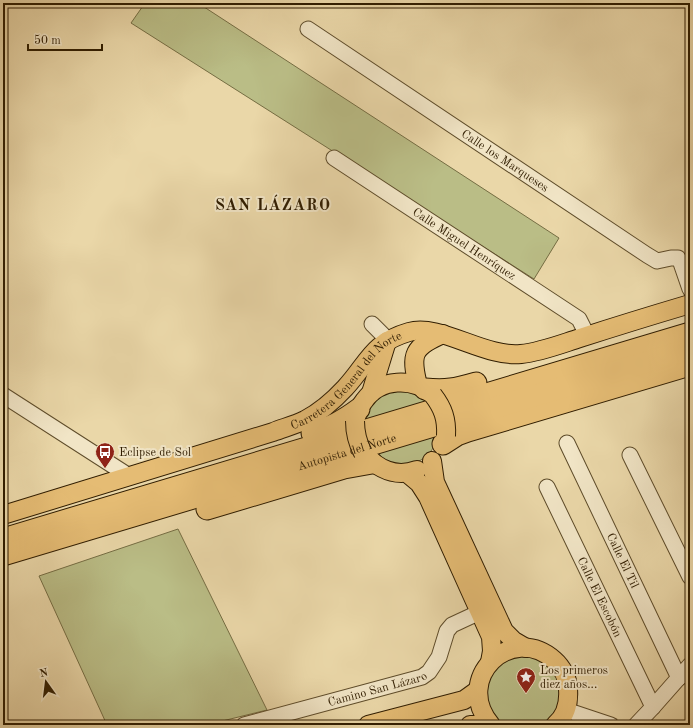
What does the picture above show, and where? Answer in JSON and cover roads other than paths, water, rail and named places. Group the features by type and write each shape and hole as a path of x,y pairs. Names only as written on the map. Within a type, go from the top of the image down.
{"highway":[{"path":"425,390 456,389 690,321"},
{"name":"Autopista del Norte","path":"3,539 690,333"},
{"name":"Autopista del Norte","path":"3,555 690,349"},
{"path":"445,440 468,431 690,364"},
{"path":"3,527 330,428 362,408"},
{"path":"3,567 104,539 344,468 367,458"}],"main road":[{"name":"Carretera General del Norte","path":"3,515 303,421 318,412 335,398 346,387 376,349 388,340 412,331 428,331 443,334 484,349 500,353 521,354 548,348 690,304"},
{"path":"388,340 362,408 355,434 357,443 367,458 385,471 407,473 421,468 432,461 438,454 445,440 446,426 444,411 425,390 414,370 414,358 418,349 428,340 443,334"},
{"path":"362,408 380,387 391,383 402,382 425,390"},
{"path":"432,461 436,482 504,631 514,641 526,648"},
{"path":"407,473 419,483 428,497 491,637 492,651 490,662"},
{"path":"491,725 480,710 478,690 480,680 484,670 490,662 498,655 516,648 538,650 549,656 558,664 565,674 569,698 559,721"},
{"path":"368,725 464,700 478,690"},
{"path":"470,725 482,725"}],"street":[{"name":"Calle los Marqueses","path":"308,29 656,261 678,258 690,289"},
{"name":"Calle Miguel Henríquez","path":"334,158 579,319 587,335"},
{"path":"372,324 388,340"},
{"path":"3,395 129,476"},
{"name":"Calle El Til","path":"567,443 679,678"},
{"path":"630,455 690,577"},
{"name":"Calle El Escobón","path":"547,487 653,707"},
{"name":"Camino San Lázaro","path":"244,725 422,677 429,672 439,657 447,631 452,625 480,612"},
{"path":"636,725 690,665"},
{"path":"559,721 611,725"}],"place":[{"name":"Eclipse de Sol","path":"105,469"},
{"name":"Los primeros diez años...","path":"526,694"}],"district":[{"name":"SAN LÁZARO","path":"273,204"}]}
